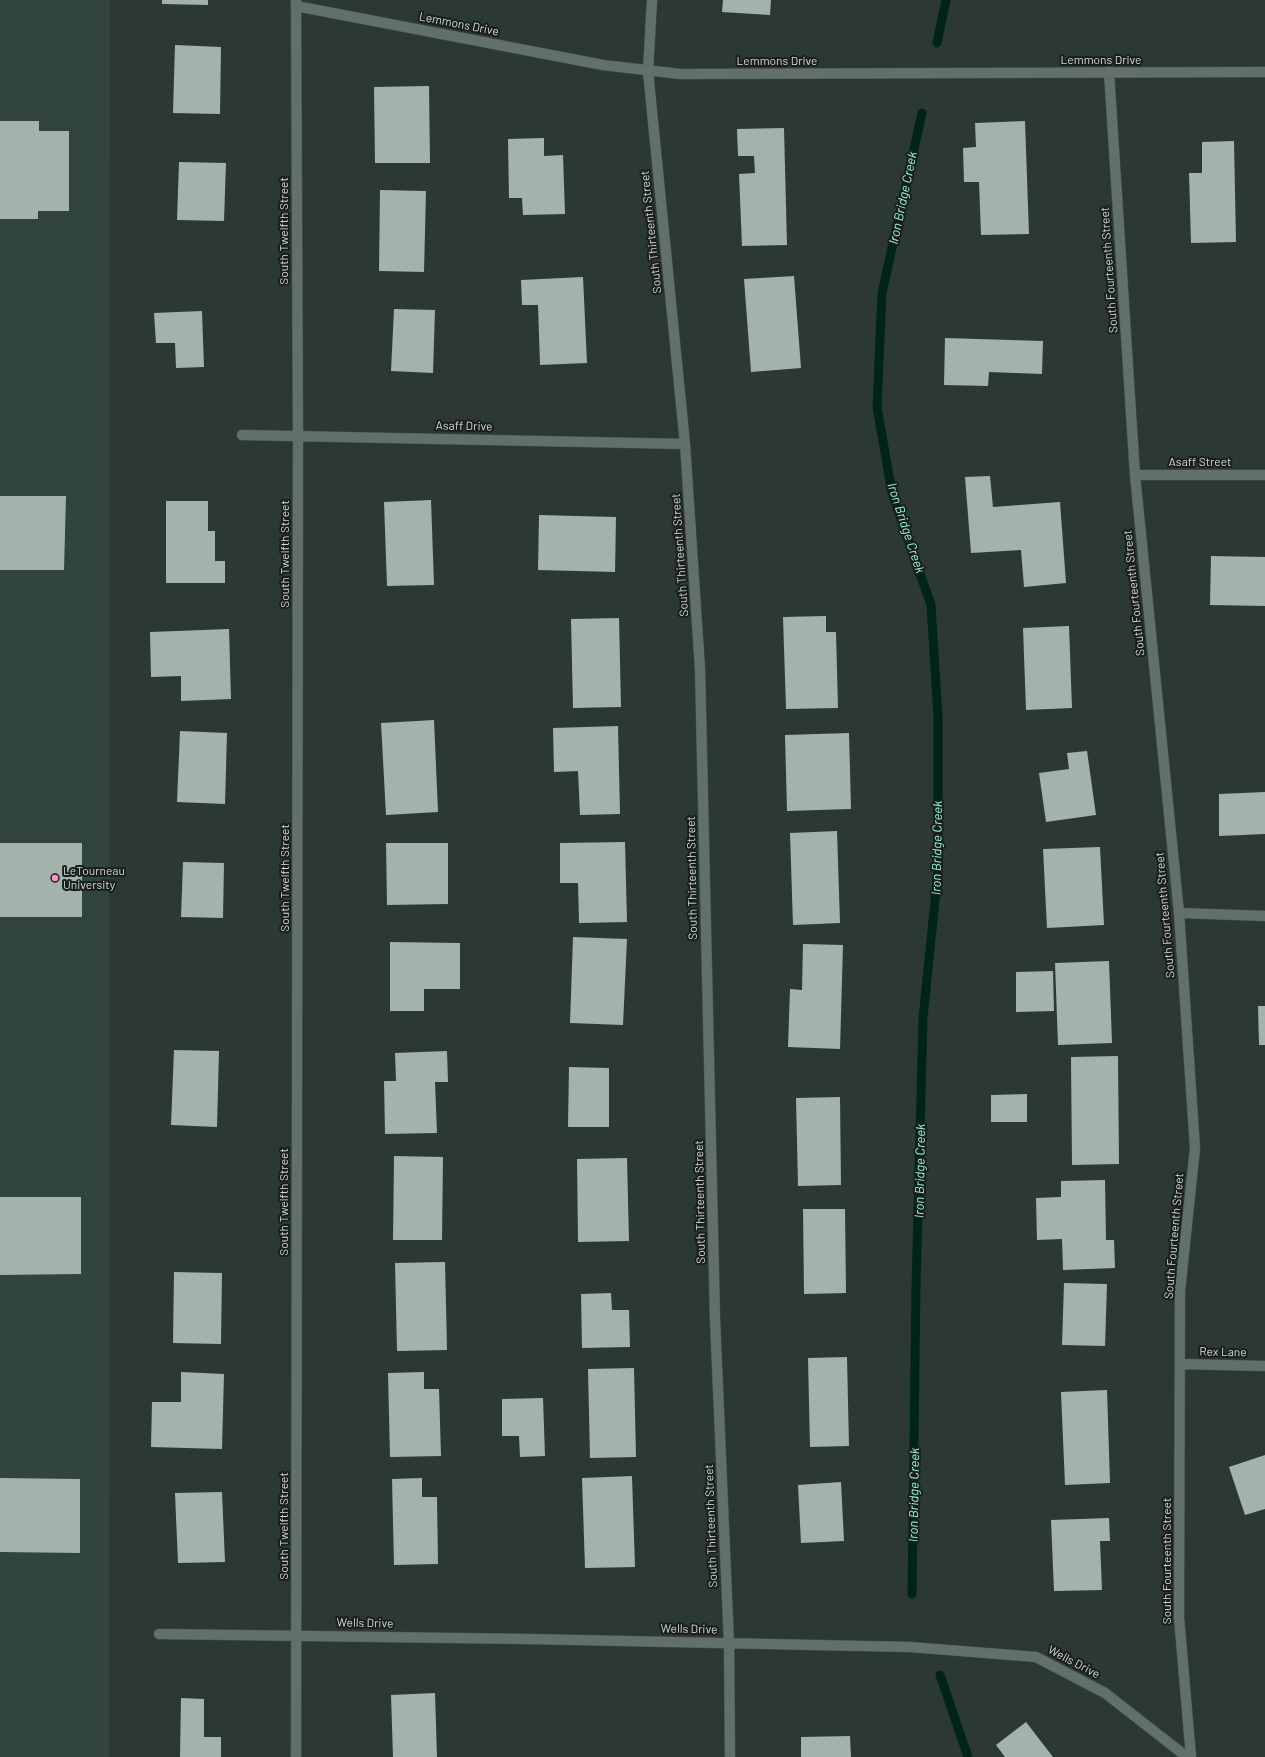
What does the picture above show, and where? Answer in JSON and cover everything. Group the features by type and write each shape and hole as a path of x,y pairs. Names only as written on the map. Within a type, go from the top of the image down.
{"street":[{"name":"South Thirteenth Street","path":"652,0 648,71 685,444 700,668 716,1319 728,1643 730,1757"},
{"name":"Lemmons Drive","path":"296,3 603,65 648,71 720,74 1265,72"},
{"name":"South Twelfth Street","path":"296,3 298,436 296,1757"},
{"name":"South Fourteenth Street","path":"1109,72 1135,475 1179,913 1195,1148 1180,1291 1179,1617 1191,1757"},
{"name":"Asaff Drive","path":"242,435 685,444"},
{"name":"Asaff Street","path":"1135,475 1265,475"},
{"path":"1179,913 1265,916"},
{"name":"Rex Lane","path":"1180,1364 1265,1366"},
{"name":"Wells Drive","path":"159,1634 910,1647 1036,1657 1105,1693 1187,1757"}],"shaded area":[{"name":"LeTourneau University","path":"0,0 110,0 109,1757 0,1757"}],"building":[{"path":"162,0 208,0 208,5 162,4"},
{"path":"723,0 771,0 770,15 722,12"},
{"path":"175,45 221,47 220,114 173,113"},
{"path":"429,86 430,163 375,163 374,87"},
{"path":"0,121 39,121 39,131 69,131 69,211 38,211 38,219 0,219"},
{"path":"1025,121 1029,234 981,235 979,182 964,182 963,148 976,147 975,123"},
{"path":"784,128 787,245 742,246 739,174 755,173 754,156 738,156 737,129"},
{"path":"544,138 544,156 563,155 565,214 523,215 522,198 509,198 508,139"},
{"path":"1234,141 1236,242 1191,243 1189,173 1202,173 1202,142"},
{"path":"179,162 226,163 224,221 177,220"},
{"path":"380,190 426,191 424,272 379,271"},
{"path":"794,276 801,368 751,372 744,279"},
{"path":"583,277 587,363 540,365 538,305 522,305 521,280"},
{"path":"394,309 435,310 433,373 391,371"},
{"path":"202,311 204,367 176,368 175,343 156,343 154,313"},
{"path":"945,338 1043,341 1042,374 989,372 988,386 944,385"},
{"path":"990,476 993,507 1060,502 1066,583 1024,587 1021,550 971,553 965,477"},
{"path":"0,496 66,496 64,570 0,570"},
{"path":"431,500 434,585 387,586 384,502"},
{"path":"166,501 208,501 208,531 215,531 215,561 225,561 225,583 166,583"},
{"path":"539,515 616,517 615,572 538,570"},
{"path":"1211,556 1265,557 1265,606 1210,605"},
{"path":"826,616 826,632 836,632 838,708 786,709 783,617"},
{"path":"619,618 621,707 573,708 571,619"},
{"path":"1069,626 1072,708 1026,710 1023,628"},
{"path":"229,629 231,699 181,701 181,676 151,677 150,632"},
{"path":"434,720 438,812 386,815 381,723"},
{"path":"618,726 620,814 580,815 578,771 554,772 553,728"},
{"path":"180,731 227,733 225,804 177,802"},
{"path":"849,733 851,809 787,811 785,735"},
{"path":"1087,751 1096,815 1046,822 1039,773 1069,769 1067,753"},
{"path":"1265,792 1265,834 1219,836 1219,794"},
{"path":"837,831 840,923 793,925 790,833"},
{"path":"625,842 627,922 579,923 578,883 560,883 560,843"},
{"path":"0,843 82,843 82,917 0,917"},
{"path":"386,843 448,843 448,904 387,905"},
{"path":"1100,847 1104,925 1047,928 1043,849"},
{"path":"183,862 224,863 223,918 181,917"},
{"path":"573,937 627,939 623,1025 570,1023"},
{"path":"390,942 460,943 460,989 424,989 424,1011 390,1011"},
{"path":"803,944 843,945 840,1049 788,1047 790,989 802,990"},
{"path":"1109,961 1112,1043 1058,1045 1055,963"},
{"path":"1053,971 1054,1011 1016,1012 1016,972"},
{"path":"1258,1006 1265,1006 1265,1045 1259,1045"},
{"path":"174,1050 219,1051 217,1127 171,1125"},
{"path":"447,1051 448,1082 435,1082 437,1133 385,1134 384,1081 396,1081 395,1053"},
{"path":"1118,1056 1119,1164 1072,1165 1071,1057"},
{"path":"569,1067 609,1068 609,1127 568,1127"},
{"path":"1027,1094 1027,1122 991,1122 991,1095"},
{"path":"840,1097 841,1185 798,1186 796,1098"},
{"path":"394,1156 443,1157 442,1240 393,1240"},
{"path":"627,1158 629,1241 578,1242 577,1159"},
{"path":"1105,1180 1106,1240 1114,1240 1115,1268 1063,1270 1062,1239 1037,1240 1036,1198 1061,1197 1061,1181"},
{"path":"0,1197 81,1197 81,1274 0,1275"},
{"path":"803,1209 845,1209 846,1293 804,1294"},
{"path":"445,1262 447,1350 397,1351 395,1263"},
{"path":"174,1272 222,1273 221,1344 173,1343"},
{"path":"1064,1283 1107,1284 1105,1346 1062,1345"},
{"path":"611,1293 612,1310 629,1310 630,1347 582,1348 581,1294"},
{"path":"847,1357 849,1446 810,1447 808,1358"},
{"path":"634,1368 636,1457 590,1458 588,1369"},
{"path":"181,1372 224,1374 222,1449 151,1447 152,1402 181,1402"},
{"path":"424,1372 424,1389 439,1389 441,1456 390,1457 388,1373"},
{"path":"1107,1390 1110,1483 1065,1485 1061,1392"},
{"path":"543,1398 545,1456 520,1457 519,1436 502,1436 502,1399"},
{"path":"1265,1455 1265,1509 1245,1515 1229,1467"},
{"path":"632,1476 635,1567 585,1568 582,1478"},
{"path":"0,1478 80,1479 80,1553 0,1552"},
{"path":"422,1478 422,1497 437,1497 438,1564 394,1565 392,1479"},
{"path":"841,1482 844,1541 801,1543 798,1485"},
{"path":"222,1492 225,1562 178,1563 175,1493"},
{"path":"1109,1518 1110,1541 1100,1541 1102,1590 1054,1591 1051,1520"},
{"path":"435,1693 437,1757 393,1757 391,1695"},
{"path":"181,1698 204,1699 204,1737 221,1737 221,1757 180,1757"},
{"path":"1026,1722 1053,1757 1005,1757 996,1745"},
{"path":"850,1736 851,1757 801,1757 801,1737"}],"waterway":[{"name":"Iron Bridge Creek","path":"937,43 946,0"},
{"name":"Iron Bridge Creek","path":"912,1594 916,1288 923,1018 938,871 938,716 931,605 892,493 877,407 882,293 922,113"},
{"name":"Iron Bridge Creek","path":"940,1675 968,1757"}],"place":[{"name":"LeTourneau University","path":"55,878"}]}
